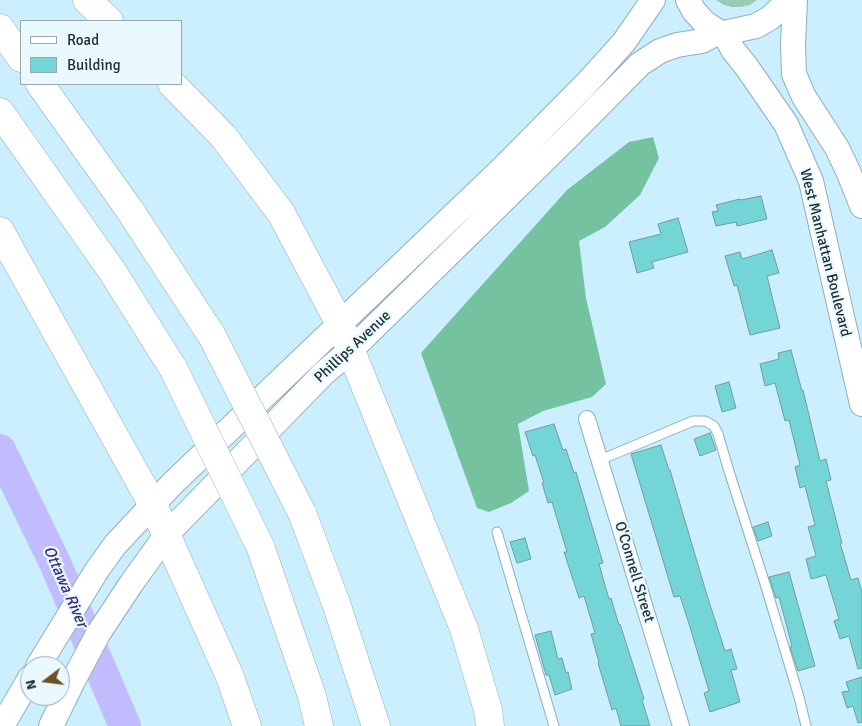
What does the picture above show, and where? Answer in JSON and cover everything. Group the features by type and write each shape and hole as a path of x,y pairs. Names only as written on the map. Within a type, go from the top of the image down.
{"highway":[{"path":"87,0 108,20"},
{"path":"0,28 20,57"},
{"path":"41,85 129,208 212,336 302,513 336,603 376,726"},
{"path":"173,85 223,136 281,213 340,324 464,628 488,710 490,726"},
{"path":"0,112 112,271 173,368 260,546 312,696 319,726"},
{"path":"0,231 153,505 230,677 247,726"}],"main road":[{"path":"45,656 97,570 115,545 172,484 503,168 588,82 624,42 653,0"},
{"path":"688,0 694,11 705,23 721,33"},
{"name":"Phillips Avenue","path":"56,717 98,634 167,534 324,373 351,350 640,64 660,51 677,45 702,41 721,33 756,26 770,18 788,0"},
{"path":"795,0 794,74 804,97 837,148 855,169 862,206"},
{"name":"West Manhattan Boulevard","path":"721,33 786,124 811,182 862,404"},
{"path":"848,346 852,328 862,320"},
{"path":"2,726 20,696"}],"street":[{"name":"O'Connell Street","path":"587,419 681,726"}],"lane":[{"path":"600,460 693,421 705,421 714,426 766,587 806,726"},
{"path":"497,532 554,726"}],"green space":[{"path":"716,0 757,0 750,5 732,7"},
{"path":"653,137 659,158 640,195 605,227 579,241 586,298 606,384 592,397 543,411 518,424 529,491 511,503 489,512 477,508 421,353 567,190 629,142"}],"building":[{"path":"761,196 767,219 737,226 736,222 716,226 712,212 718,211 716,205"},
{"path":"678,218 688,252 652,262 654,268 637,273 629,242 661,234 658,224"},
{"path":"772,250 779,273 767,276 780,328 750,335 737,285 734,286 725,256 740,252 742,259"},
{"path":"791,350 820,461 826,459 831,480 826,481 842,543 840,543 851,580 858,578 862,592 862,668 858,669 849,636 840,639 834,621 839,619 826,575 811,579 806,559 816,556 808,527 815,525 805,486 800,488 795,467 800,465 789,420 785,421 775,383 765,386 760,364 779,359 778,353"},
{"path":"729,382 736,408 722,412 715,386"},
{"path":"554,424 563,450 566,449 574,473 576,472 603,563 599,564 609,599 611,598 620,624 644,699 642,700 650,726 621,726 616,708 612,710 598,663 591,634 595,633 584,596 579,598 564,552 567,552 552,502 548,503 535,455 533,456 525,432"},
{"path":"710,433 716,450 700,456 694,439"},
{"path":"661,445 725,651 731,649 737,669 731,670 740,702 710,712 704,693 709,691 690,627 680,596 674,597 631,454"},
{"path":"768,522 772,536 758,541 753,527"},
{"path":"525,538 531,559 517,563 510,542"},
{"path":"789,572 815,666 798,671 790,647 792,646 779,597 776,598 769,577"},
{"path":"551,631 558,659 562,658 572,689 555,695 549,675 546,675 535,635"},
{"path":"862,677 862,722 858,723 853,706 847,708 842,692 849,691 846,682"}],"waterway":[{"name":"Ottawa River","path":"0,450 55,563 125,726"}]}
